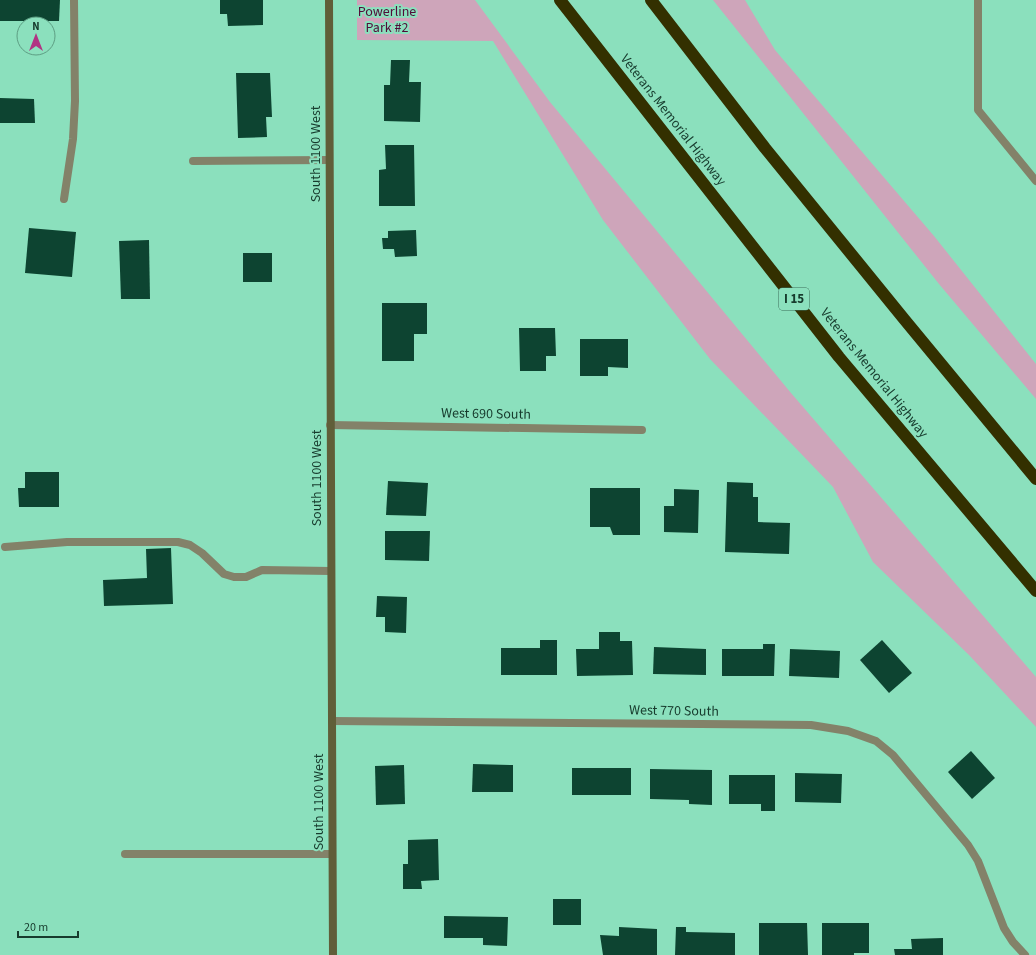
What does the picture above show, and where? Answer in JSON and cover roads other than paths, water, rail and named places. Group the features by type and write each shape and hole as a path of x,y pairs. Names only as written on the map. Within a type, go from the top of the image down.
{"highway":[{"name":"Veterans Memorial Highway","path":"560,0 839,357 1036,591"},
{"path":"651,0 765,148 1036,479"}],"street":[{"path":"64,199 73,139 74,0"},
{"name":"South 1100 West","path":"329,0 333,955"},
{"path":"978,0 978,110 1036,181"},
{"path":"193,161 329,160"},
{"name":"West 690 South","path":"330,425 642,430"},
{"path":"5,547 67,542 178,542 190,545 224,574 234,577 246,576 262,570 331,570"},
{"name":"West 770 South","path":"332,721 812,725 848,731 876,741 893,756 968,845 978,861 1004,928 1013,942 1025,955"},
{"path":"125,854 332,854"}],"park label":[{"name":"Powerline Park #2","path":"387,20"}]}
